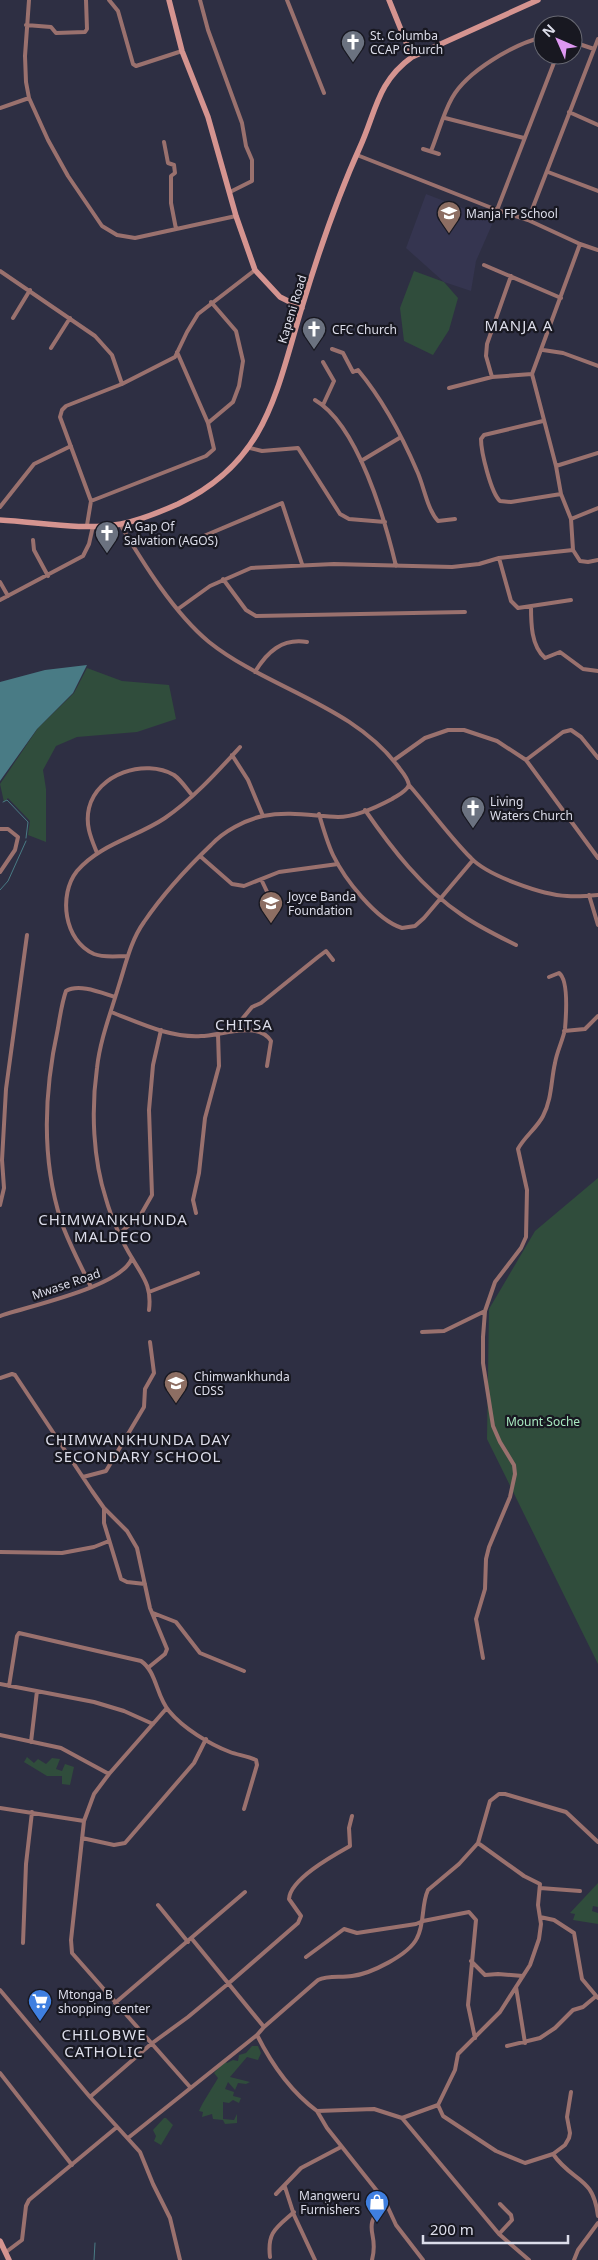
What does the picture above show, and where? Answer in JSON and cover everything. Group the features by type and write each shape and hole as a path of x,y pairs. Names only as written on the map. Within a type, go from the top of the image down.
{"main road":[{"path":"169,0 182,51 211,124 236,216 256,270 280,297 302,308"},
{"path":"389,0 412,57"},
{"name":"Kapeni Road","path":"0,520 90,526 120,524 148,516 190,498 228,472 250,448 264,424 302,308 356,155 385,83 401,65 412,57 538,0"},
{"path":"0,2241 9,2260"}],"street":[{"path":"29,0 26,25 26,82 29,98 48,140 73,184 102,226 117,235 135,238 236,216"},
{"path":"26,25 51,27 56,33 85,32 87,29 86,0"},
{"path":"109,0 118,11 133,64 136,66 182,51"},
{"path":"200,0 208,30 242,123 246,146 252,160 252,181 230,192"},
{"path":"287,0 324,93"},
{"path":"528,220 598,39"},
{"path":"431,152 452,98 487,62 533,41"},
{"path":"583,45 594,49"},
{"path":"496,210 553,65"},
{"path":"0,108 29,98"},
{"path":"569,112 598,125"},
{"path":"445,118 524,138"},
{"path":"164,142 168,163 174,165 175,172 171,176 171,189 176,229"},
{"path":"423,149 439,154"},
{"path":"356,155 496,210 528,220 580,244 598,250"},
{"path":"548,172 598,191"},
{"path":"580,244 543,350 532,374 556,466 561,494 571,519 573,550 580,561 598,560"},
{"path":"484,266 561,298"},
{"path":"0,600 84,556 89,544 91,501 60,417 62,410 66,406 122,384 170,361 175,357 198,314 211,302 256,270"},
{"path":"0,271 95,336 112,355 122,384"},
{"path":"492,377 486,356 487,344 511,276"},
{"path":"13,318 30,290"},
{"path":"208,423 233,402 239,386 243,361 236,331 211,302"},
{"path":"52,348 70,318"},
{"path":"332,349 343,354 351,370 358,370 383,404 417,471 432,515 438,521 455,519"},
{"path":"543,350 563,353 598,366"},
{"path":"91,501 212,452 215,446 208,423 177,352"},
{"path":"323,362 334,381 323,405"},
{"path":"449,388 492,377 532,374"},
{"path":"315,400 323,405 341,427 361,461 385,522 396,566"},
{"path":"543,421 484,435 481,439 482,448 492,489 500,501 511,502 561,494"},
{"path":"361,461 401,437"},
{"path":"0,507 34,464 71,446"},
{"path":"250,448 262,451 298,448 340,514 349,519 385,522"},
{"path":"556,466 598,453"},
{"path":"192,541 282,503 302,564"},
{"path":"571,519 598,508"},
{"path":"120,524 165,593 208,640 232,659 317,703 375,740 394,760 407,778 409,785 472,860 513,882 542,892 566,896 598,896"},
{"path":"33,540 34,550 48,576"},
{"path":"178,609 223,579 251,568 302,564 452,567 473,565 499,558 573,550"},
{"path":"499,558 511,601 518,608 571,600"},
{"path":"223,579 246,610 256,616 465,612"},
{"path":"0,582 8,596"},
{"path":"531,606 534,638 540,654 545,658 560,652 583,669 598,671"},
{"path":"255,672 267,653 286,644 308,642"},
{"path":"394,760 414,743 435,733 464,730 497,741 526,760 598,858"},
{"path":"526,760 563,732 571,730 581,737 598,758"},
{"path":"128,956 99,955 79,943 68,922 67,911 70,884 76,872 97,853 165,818 192,795 240,747"},
{"path":"232,755 248,780 263,816"},
{"path":"97,853 89,832 88,810 97,791 111,780 136,768 153,767 174,776 192,795"},
{"path":"148,1310 149,1292 143,1273 132,1258 105,1198 95,1128 97,1068 102,1040 128,956 144,922 200,856 220,837 263,816 294,813 340,817 365,810 405,791 409,785"},
{"path":"365,810 397,855 441,899 462,915 516,945"},
{"path":"318,814 328,844 338,864 361,895 379,914 396,926 405,928 415,926 441,899 472,860"},
{"path":"0,829 8,829 18,837 15,850 0,872"},
{"path":"200,856 232,884 244,886 289,869 338,864"},
{"path":"261,879 270,898"},
{"path":"589,896 598,925"},
{"path":"0,1205 4,1188 1,1171 6,1081 27,936"},
{"path":"233,1030 252,1007 262,1004 326,951 333,960"},
{"path":"483,1658 476,1619 485,1589 488,1547 510,1497 515,1474 514,1465 496,1436 490,1409 483,1357 486,1311 495,1282 521,1248 526,1238 527,1190 518,1150 536,1128 545,1111 553,1080 558,1046 564,1031 566,999 564,977 560,972 549,977"},
{"path":"91,1287 65,1233 56,1204 46,1130 48,1093 52,1056 66,991 74,988 95,991 115,997"},
{"path":"111,1012 161,1030 189,1036 218,1034 233,1030 258,1033 271,1039 267,1066"},
{"path":"564,1031 585,1029 598,1016"},
{"path":"120,1233 140,1216 152,1195 149,1110 153,1065 161,1030"},
{"path":"196,1213 193,1200 199,1174 205,1118 218,1066 218,1034"},
{"name":"Mwase Road","path":"0,1316 91,1287 118,1274 127,1267 132,1258"},
{"path":"149,1292 198,1273"},
{"path":"422,1332 444,1331 486,1311"},
{"path":"84,1477 106,1471 143,1410 145,1389 154,1373 150,1342"},
{"path":"0,1378 12,1374 16,1375 104,1508 128,1531 138,1548 153,1613 167,1652 149,1667"},
{"path":"104,1508 104,1523 122,1581 145,1584"},
{"path":"0,1552 62,1553 78,1551 109,1541"},
{"path":"153,1613 176,1622 200,1653 244,1671"},
{"path":"8,1686 19,1633 138,1659 149,1667 157,1691 166,1708 183,1724 229,1752 256,1760 257,1765 244,1809"},
{"path":"0,1684 94,1702 124,1711 154,1724"},
{"path":"31,1742 37,1691"},
{"path":"166,1708 154,1724 108,1774 94,1794 84,1821 71,1940 72,1953 190,2087"},
{"path":"0,1735 61,1748 108,1774"},
{"path":"82,1838 114,1845 125,1843 194,1763 206,1739"},
{"path":"128,2138 257,2035 320,1978 354,1976 376,1969 402,1954 416,1940 423,1921 428,1890 459,1864 478,1844 490,1800 499,1794 505,1794 566,1812 598,1842"},
{"path":"0,1808 84,1821"},
{"path":"23,1943 26,1864 32,1812"},
{"path":"90,2097 151,2044 188,2017 229,1983 300,1920 301,1916 290,1902 289,1895 295,1886 316,1867 350,1846 349,1828 352,1816"},
{"path":"402,2118 438,2106 455,2070 457,2057 500,2012 530,1965 539,1939 540,1917 538,1909 540,1888 538,1882 524,1876 478,1844"},
{"path":"540,1888 580,1891"},
{"path":"115,2003 245,1892"},
{"path":"158,1905 188,1942"},
{"path":"306,1957 344,1929 357,1933 416,1924 465,1912 472,1913 476,1920 476,1927 471,1961 468,2013 475,2038"},
{"path":"507,2046 540,2038 573,2010 596,1997 582,1979 574,1933 554,1920 540,1917"},
{"path":"192,1938 264,2027"},
{"path":"471,1961 485,1975 523,1976"},
{"path":"516,1987 525,2043"},
{"path":"0,1990 90,2097 140,2152 170,2218 180,2260"},
{"path":"257,2035 271,2062 301,2099 318,2111 327,2128 385,2202 396,2224 423,2260"},
{"path":"0,2072 72,2165"},
{"path":"438,2106 443,2116 507,2157 525,2163 553,2154 565,2145 570,2133 567,2117 571,2092"},
{"path":"318,2111 374,2109 402,2118 499,2234 529,2260"},
{"path":"6,2252 22,2240 26,2206 29,2200 117,2127"},
{"path":"276,2194 286,2187 301,2168 341,2147"},
{"path":"553,2154 569,2172 592,2191 598,2216"},
{"path":"286,2187 314,2260"},
{"path":"372,2260 375,2248 371,2220 385,2202"},
{"path":"499,2234 512,2220 511,2215 500,2204"},
{"path":"270,2257 269,2244 272,2232 294,2212"},
{"path":"574,2260 578,2250 598,2223"}],"shaded area":[{"name":"Manja FP School","path":"426,194 494,220 476,261 471,291 444,282 406,248"},
{"path":"87,665 73,693 37,729 0,781 0,682 45,670"}],"green space":[{"path":"414,271 444,282 458,298 449,330 433,355 404,341 400,308"},
{"path":"87,668 122,681 169,685 176,719 137,732 77,737 56,746 43,770 46,789 46,842 28,835 30,821 8,798 4,802 0,784 38,728 74,693"},
{"name":"Mount Soche","path":"598,1178 598,1664 487,1439 489,1309 535,1231"},
{"path":"27,1757 34,1763 38,1759 46,1764 52,1758 60,1759 56,1769 62,1771 65,1764 74,1767 70,1785 62,1784 62,1776 47,1776 24,1762"},
{"path":"598,1883 598,1907 593,1906 592,1911 598,1913 598,1924 573,1920 575,1914 570,1913"},
{"path":"252,2046 258,2046 261,2053 258,2060 247,2057 230,2077 250,2082 246,2084 238,2083 235,2090 228,2082 225,2089 234,2092 233,2096 241,2098 239,2103 233,2100 229,2103 223,2102 223,2119 234,2120 237,2114 237,2123 225,2124 223,2120 213,2119 212,2114 202,2117 203,2112 199,2111 218,2078 214,2073 225,2061 227,2063 233,2060 238,2061 239,2055 246,2053"},
{"path":"164,2118 173,2125 161,2145 154,2141 156,2136 153,2130"}],"waterway":[{"path":"3,802 7,800 28,822 26,838"},
{"path":"0,890 8,881 26,841"},
{"path":"94,2260 95,2243"}],"place":[{"name":"St. Columba CCAP Church","path":"353,63"},
{"name":"Manja FP School","path":"449,234"},
{"name":"CFC Church","path":"314,350"},
{"name":"A Gap Of Salvation (AGOS)","path":"107,554"},
{"name":"Living Waters Church","path":"473,829"},
{"name":"Joyce Banda Foundation","path":"271,924"},
{"name":"Chimwankhunda CDSS","path":"176,1404"},
{"name":"Mtonga B shopping center","path":"40,2022"},
{"name":"Mangweru Furnishers","path":"377,2223"}],"district":[{"name":"MANJA A","path":"519,325"},
{"name":"CHITSA","path":"244,1024"},
{"name":"CHIMWANKHUNDA MALDECO","path":"113,1228"},
{"name":"CHIMWANKHUNDA DAY SECONDARY SCHOOL","path":"138,1448"},
{"name":"CHILOBWE CATHOLIC","path":"104,2042"}]}
